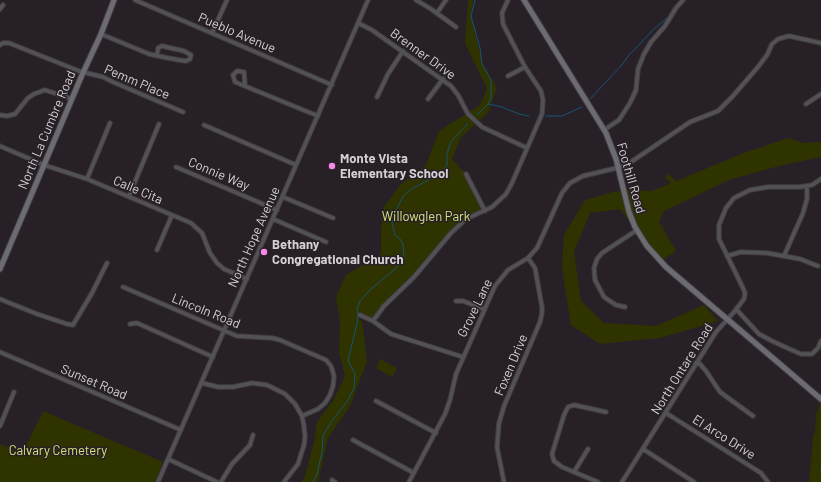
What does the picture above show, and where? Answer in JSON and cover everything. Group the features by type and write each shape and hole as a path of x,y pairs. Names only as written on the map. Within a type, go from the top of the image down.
{"main road":[{"name":"North La Cumbre Road","path":"0,269 101,34 114,0"},
{"name":"Foothill Road","path":"524,0 604,130 619,169 626,204 637,230 647,246 659,260 821,399"}],"street":[{"name":"Pueblo Avenue","path":"135,0 332,84"},
{"path":"212,33 227,0"},
{"name":"North Hope Avenue","path":"158,482 368,0"},
{"path":"416,0 456,27"},
{"path":"437,13 446,0"},
{"path":"373,321 387,303 414,277 451,233 466,220 492,207 506,194 542,114 543,100 539,87 525,67 502,24 502,13 508,0"},
{"path":"604,130 619,120 630,103 636,90 638,69 644,54 651,42 665,26 676,8 683,0"},
{"path":"0,9 3,5"},
{"name":"Brenner Drive","path":"358,23 372,30 443,78 455,90 468,114 476,123 486,130 527,148"},
{"path":"101,34 142,52 157,56 186,61 190,59 190,55 184,51 162,46 158,48 157,56"},
{"name":"Grove Lane","path":"409,482 436,433 448,407 454,380 495,286 513,266 528,258 535,251 540,244 562,193 570,183 584,176 619,169 629,164 690,122 718,111 758,67 767,55 772,44 778,39 789,36 821,43"},
{"name":"Pemm Place","path":"0,45 6,42 84,72 103,77 183,112"},
{"path":"377,97 388,74 403,51"},
{"path":"508,76 525,67"},
{"path":"428,99 443,78"},
{"path":"245,85 318,116"},
{"path":"0,115 7,116 15,114 28,98 45,90 72,99"},
{"path":"806,104 821,94"},
{"path":"87,179 110,123"},
{"path":"129,196 159,124"},
{"path":"204,125 296,165"},
{"name":"Calle Cita","path":"0,146 44,165 87,179 191,223 198,228 205,237 213,259 220,266 247,279"},
{"name":"Connie Way","path":"176,167 277,210"},
{"path":"466,174 485,210"},
{"name":"North Ontare Road","path":"622,482 716,332 744,299 745,291 719,239 719,225 726,208 734,198 744,192 761,187 807,186 821,179"},
{"path":"784,256 807,199 807,186"},
{"path":"283,197 333,218"},
{"path":"157,250 172,215"},
{"path":"273,219 326,242"},
{"path":"625,307 616,305 604,297 594,280 594,268 597,259 602,252 637,230"},
{"path":"728,256 741,252 784,256 800,259 818,266"},
{"name":"Foxen Drive","path":"504,482 497,447 499,423 504,406 540,322 542,313 535,268 528,258"},
{"path":"0,299 37,314 73,325 108,263"},
{"name":"Lincoln Road","path":"123,287 224,331 242,337 267,337 280,340 324,359 332,369 334,376 330,395 325,403 318,409 302,416"},
{"path":"456,301 463,301 484,309"},
{"path":"736,309 759,334 801,354 812,354 818,348 821,341"},
{"path":"360,315 373,321 391,334 463,357"},
{"path":"130,324 137,323 213,357"},
{"name":"Sunset Road","path":"0,352 181,430"},
{"path":"696,363 700,364 706,371 720,392 753,416"},
{"path":"202,383 218,387 233,387 252,383 272,387 279,390 291,399 302,416 305,431 303,450 298,464 284,482"},
{"path":"0,426 14,392"},
{"path":"376,401 436,433"},
{"path":"598,482 558,464 554,461 552,456 566,409 574,405 606,412"},
{"name":"El Arco Drive","path":"666,413 761,473 768,482"},
{"path":"221,482 232,464 250,445 253,435"},
{"path":"353,440 414,473"},
{"path":"574,472 588,449"},
{"path":"643,449 694,482"},
{"path":"168,459 217,482"}],"green space":[{"name":"Willowglen Park","path":"468,0 473,0 471,16 482,63 497,88 488,113 461,137 452,159 466,174 485,211 472,216 459,225 414,277 390,300 373,321 359,315 358,319 362,321 367,361 350,406 328,438 318,482 301,482 304,479 314,443 317,422 334,399 345,376 339,352 340,322 336,297 346,275 381,254 381,230 384,207 400,185 426,165 439,131 480,105 487,88 465,43"},
{"path":"788,138 804,143 821,142 821,157 779,166 729,180 664,211 659,222 676,251 660,262 620,209 590,213 574,252 581,301 604,323 656,326 704,305 718,321 660,338 600,344 571,325 562,269 564,235 585,200 613,192 631,190 652,191 671,183 665,178 668,174 675,180 674,182 741,154"},
{"path":"380,359 397,368 392,377 376,368"},
{"path":"821,401 821,482 809,482 816,415"},
{"name":"Calvary Cemetery","path":"43,411 163,462 155,482 0,482 0,444 22,454"}],"waterway":[{"path":"475,0 471,16 480,48 482,64 491,80 491,98 488,104 477,115"},
{"path":"590,99 630,54 668,17"},
{"path":"488,104 529,116"},
{"path":"546,116 562,116 582,107"},
{"path":"313,482 317,474 322,452 323,436 331,422 348,400 354,388 355,374 348,361 358,319 357,309 360,301 370,290 395,269 404,257 403,244 395,235 392,223 396,210 404,195 413,188 442,173 447,165 447,154 450,143 468,123"}],"place":[{"name":"Monte Vista Elementary School","path":"332,166"},
{"name":"Bethany Congregational Church","path":"264,252"}]}
